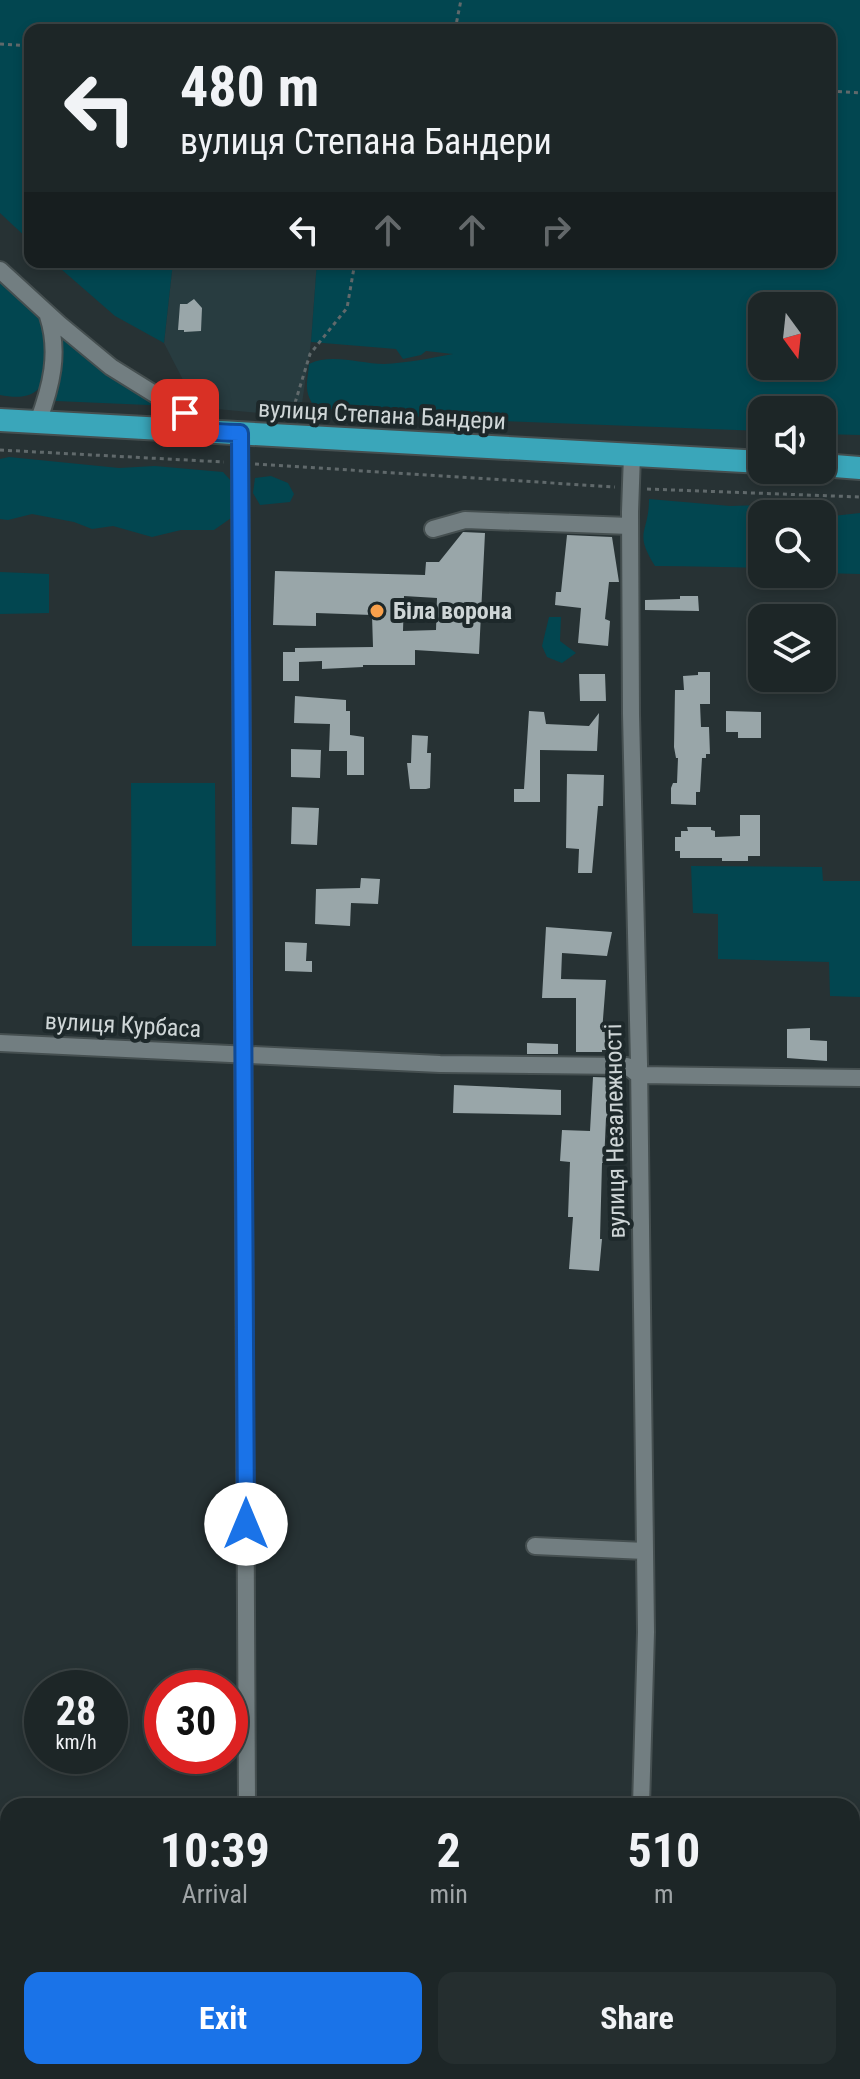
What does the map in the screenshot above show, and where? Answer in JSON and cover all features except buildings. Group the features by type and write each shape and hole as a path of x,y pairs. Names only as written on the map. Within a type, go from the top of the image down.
{"highway":[{"name":"вулиця Степана Бандери","path":"0,420 748,461"},
{"path":"836,466 860,468"}],"street":[{"path":"0,270 111,367 185,413 206,432"},
{"path":"38,422 46,401 55,354 46,311"},
{"path":"240,433 247,1798"},
{"name":"вулиця Незалежності","path":"632,455 633,845 646,1632 641,1798"},
{"path":"433,529 465,520 630,526"},
{"name":"вулиця Курбаса","path":"0,1043 440,1064 627,1066 639,1075 860,1078"},
{"path":"535,1546 645,1551"}],"path":[{"path":"456,24 461,0"},
{"path":"0,44 24,46"},
{"path":"836,91 860,93"},
{"path":"282,436 280,412 295,403 310,354 347,308 354,268"},
{"path":"0,450 631,488 860,497"}],"shaded area":[{"path":"0,0 860,0 860,435 836,434 836,396 748,396 748,430 424,418 366,405 318,411 307,389 309,364 318,361 337,359 384,364 453,354 426,351 403,359 396,349 311,342 317,268 836,268 836,24 24,24 24,235 0,213"},
{"path":"60,268 172,268 164,343 115,316"},
{"path":"172,268 317,268 311,342 300,417 197,407 164,343"},
{"path":"0,280 34,309 41,322 46,342 46,375 32,394 14,397 0,395"},
{"path":"59,331 171,406 56,401 53,398"},
{"path":"9,457 119,468 155,466 223,472 234,484 234,516 214,530 181,530 152,537 113,526 92,529 74,522 32,514 0,519 0,459"},
{"path":"271,476 288,483 294,494 290,502 260,505 253,493 255,478"},
{"path":"649,499 748,506 748,568 655,566 643,539"},
{"path":"860,513 860,574 836,573 836,516"},
{"path":"0,572 49,574 49,613 0,614"},
{"path":"549,617 561,617 560,641 576,653 562,663 547,657 542,646"},
{"path":"131,783 215,783 216,946 132,946"},
{"path":"691,866 822,867 823,881 860,881 860,997 830,996 829,962 718,959 718,914 693,913"}],"place":[{"name":"Біла ворона","path":"377,611"}],"route":[{"path":"185,413 206,432 240,433 246,1524"}]}
